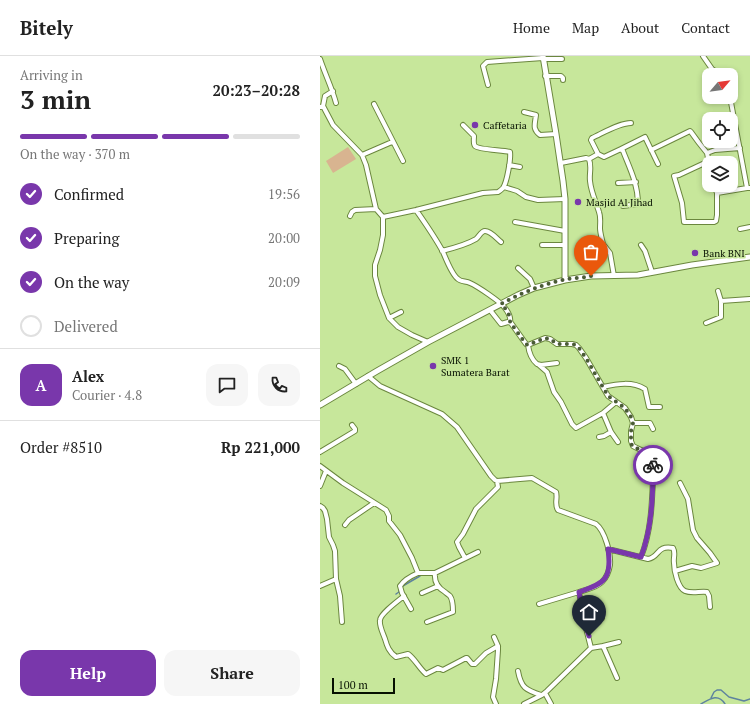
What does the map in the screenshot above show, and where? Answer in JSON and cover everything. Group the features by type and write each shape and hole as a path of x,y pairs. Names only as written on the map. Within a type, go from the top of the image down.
{"street":[{"path":"703,56 711,68"},
{"path":"543,58 561,163 565,199 565,280"},
{"path":"488,85 483,66 487,62 543,58 562,59"},
{"path":"320,59 336,103"},
{"path":"546,76 562,77 563,80"},
{"path":"333,92 325,96 322,106 333,125 362,155 366,165 376,209 383,217 380,250 375,265 375,276 380,295 390,318 398,327 428,342"},
{"path":"374,104 402,161"},
{"path":"702,165 674,176 682,203 684,222 716,221 717,193 749,188 731,104"},
{"path":"524,112 536,115 534,128 540,135 556,134"},
{"path":"631,123 620,125 592,138 591,140 598,154 604,157 645,137 658,164"},
{"path":"383,217 483,193 498,192 504,187 511,155 510,152 483,149 475,146 474,136 463,125"},
{"path":"651,150 690,131 708,156"},
{"path":"362,155 392,142"},
{"path":"707,153 715,150 740,148"},
{"path":"621,149 636,182 638,194 638,204 623,206"},
{"path":"561,163 586,158 589,160 598,154"},
{"path":"589,160 591,166 591,187 599,212 600,230 603,244 610,253 614,276"},
{"path":"509,165 520,167"},
{"path":"618,183 636,182"},
{"path":"504,187 538,200 565,199"},
{"path":"350,216 355,210 376,209"},
{"path":"416,210 457,278 471,284 505,307 510,318 510,322 524,342 528,345 531,357 547,372 554,392 572,424 576,428 603,413 616,402"},
{"path":"515,222 565,231"},
{"path":"740,229 750,227"},
{"path":"442,251 477,238 484,231 488,231 501,242"},
{"path":"591,276 594,255 597,249 603,244"},
{"path":"542,245 565,245"},
{"path":"641,245 645,251 652,272"},
{"path":"320,405 428,342 534,288 565,280 591,276 638,275 750,257"},
{"path":"518,268 530,279 534,288"},
{"path":"706,323 721,317 721,301 718,291"},
{"path":"721,301 750,299"},
{"path":"490,310 500,323 510,322"},
{"path":"390,318 401,312"},
{"path":"528,345 545,338 550,339 557,344 576,345 586,358 608,396 625,408 631,417 633,423 631,431 632,446 648,454 653,462 649,526 641,557"},
{"path":"539,365 557,362"},
{"path":"339,366 345,369 356,384"},
{"path":"368,376 380,386 442,414 451,421 457,427 491,476 497,481 498,487 476,509 458,542 465,558"},
{"path":"603,387 622,384 638,385 645,389 649,407 660,406"},
{"path":"603,413 611,432 618,442"},
{"path":"633,423 650,423 653,429"},
{"path":"320,452 355,431 352,425"},
{"path":"599,437 611,432"},
{"path":"320,466 387,512 389,521 400,535 418,573"},
{"path":"320,486 326,471"},
{"path":"497,481 532,478 557,493 557,508 562,512 597,525 603,534 608,549 610,562 605,578 598,585 539,604"},
{"path":"675,571 692,566 702,568 717,563 697,538 693,530 688,498 680,483"},
{"path":"345,525 349,520 374,503"},
{"path":"320,506 325,511 329,537 335,551 336,579 340,596 342,622"},
{"path":"608,549 648,559 652,558 661,549 673,548 675,550 674,562 679,586 687,592 707,592 710,606"},
{"path":"411,609 400,587 401,584 411,576 418,573 435,573 478,552"},
{"path":"427,622 453,612 451,598 438,586 435,573"},
{"path":"320,586 336,579"},
{"path":"422,593 438,586"},
{"path":"579,592 591,648"},
{"path":"403,594 380,619 381,629 391,653 396,657 408,654 410,655 426,674 438,668 443,670 466,658 471,663 475,664 486,653 498,646"},
{"path":"584,620 602,618"},
{"path":"494,637 498,646 493,698 496,704"},
{"path":"524,704 543,694 591,648 619,642"},
{"path":"603,646 617,678"},
{"path":"518,671 521,682 526,689 528,691 543,694 551,704"}],"shaded area":[{"path":"348,147 356,159 333,173 326,161"}],"waterway":[{"path":"401,587 420,576"},
{"path":"396,594 399,590"},
{"path":"711,698 714,692 721,690 729,697 744,701 750,699"},
{"path":"701,704 714,698 720,699 725,704"}],"way so far":[{"path":"591,276 565,280 534,288 501,304 505,307 510,318 510,322 526,344 528,345 545,338 550,339 557,344 572,344 577,346 586,358 608,396 625,408 631,417 633,423 631,431 632,446 648,454 652,459 653,465"}],"place":[{"name":"Caffetaria","path":"475,125"},
{"name":"Masjid Al Jihad","path":"578,202"},
{"name":"Bank BNI","path":"695,253"},
{"name":"SMK 1 Sumatera Barat","path":"433,366"}],"route":[{"path":"589,636 584,620 579,592 593,588 605,578 610,562 608,549 641,557 649,531 653,465"}]}
